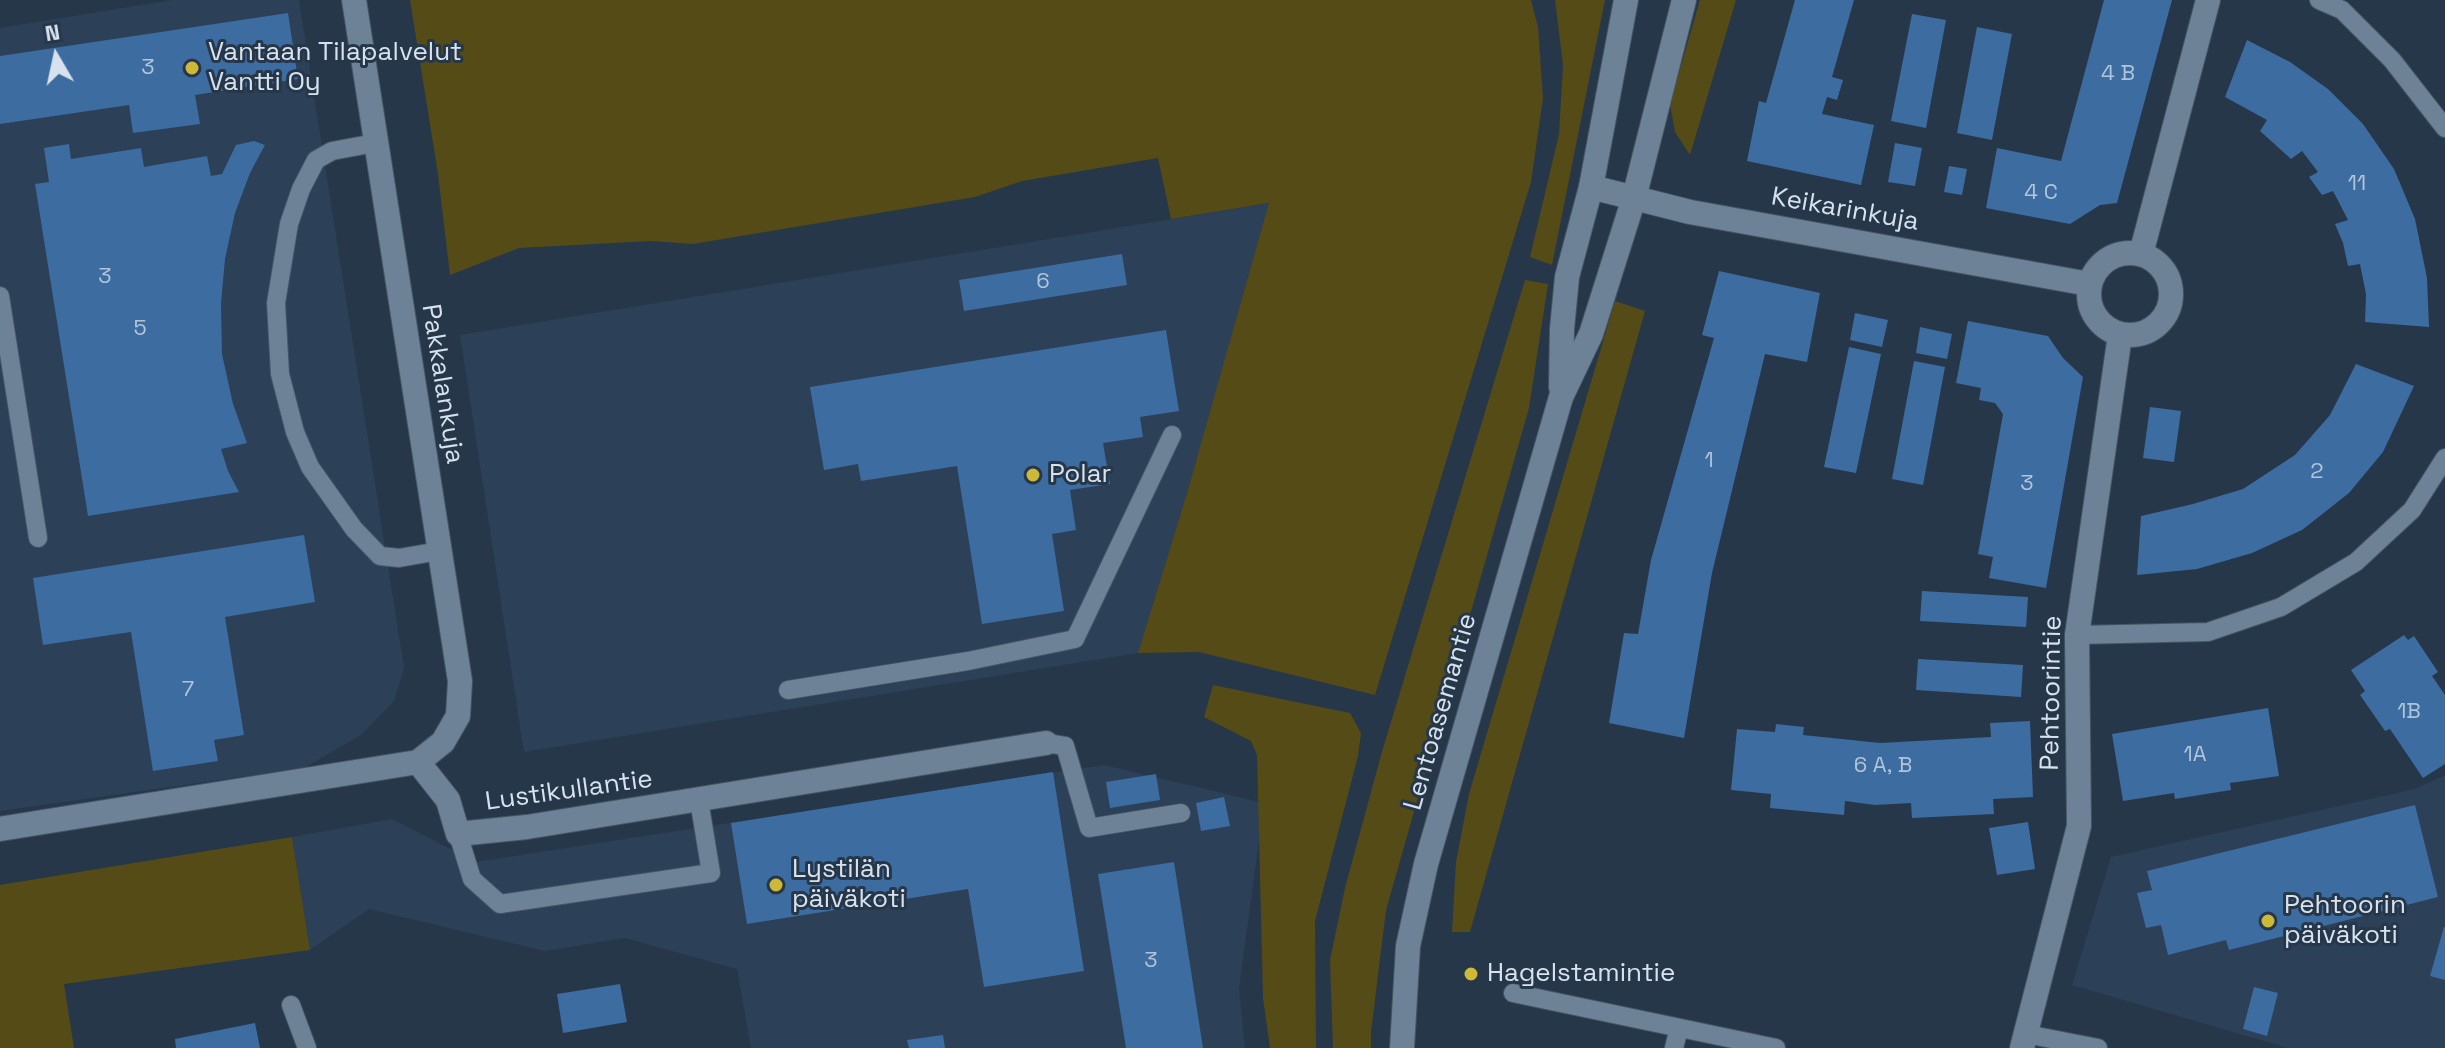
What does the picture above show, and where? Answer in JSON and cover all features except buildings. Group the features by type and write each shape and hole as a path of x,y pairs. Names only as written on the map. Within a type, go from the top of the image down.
{"street":[{"name":"Pakkalankuja","path":"354,0 460,681 458,716 443,742 418,762"},
{"name":"Lentoasemantie","path":"1561,397 1567,277 1591,187 1626,0"},
{"name":"Lentoasemantie","path":"1402,1048 1408,946 1426,864 1561,397 1591,334 1634,198 1684,0"},
{"path":"2141,254 2208,0"},
{"name":"Keikarinkuja","path":"1591,187 1690,212 2089,284"},
{"path":"2141,254 2152,259 2168,277 2171,301 2167,314 2158,325 2134,336 2120,335 2098,321 2088,297 2089,284 2095,272 2115,255 2141,254"},
{"name":"Pehtoorintie","path":"2024,1041 2079,826 2077,635 2120,335"},
{"name":"Lustikullantie","path":"418,762 448,800 458,834 527,827 1046,743"},
{"path":"0,829 418,762"}],"lane":[{"path":"2319,0 2342,10 2382,50 2445,128"},
{"path":"375,143 332,151 316,160 301,189 289,224 276,303 280,374 295,432 310,467 354,529 380,556 399,558 439,551"},
{"path":"0,296 9,412 38,538"},
{"path":"788,690 968,661 1075,639 1172,435"},
{"path":"2077,635 2208,632 2281,607 2356,562 2412,510 2445,458"},
{"path":"1046,743 1065,746 1089,828 1181,813"},
{"path":"458,834 472,879 500,904 711,873 699,800"},
{"path":"1513,993 1776,1048"},
{"path":"291,1005 307,1048"},
{"path":"1674,1048 1679,1028"},
{"path":"2024,1041 2098,1048"}],"shaded area":[{"path":"172,0 299,0 404,668 394,701 361,735 304,768 0,811 0,28"},
{"path":"410,0 1531,0 1538,27 1543,98 1531,182 1375,695 1199,652 1138,653 1269,203 1171,219 1158,158 1022,181 975,197 693,244 651,241 519,248 450,275 438,174"},
{"path":"1555,0 1605,0 1552,265 1530,257 1559,134 1563,65"},
{"path":"1700,0 1736,0 1690,155 1675,132 1670,104"},
{"path":"1270,203 1138,653 524,752 460,335"},
{"path":"1525,280 1548,284 1529,408 1386,910 1371,1048 1333,1048 1330,960 1345,888 1381,755"},
{"path":"1615,301 1645,311 1470,932 1452,932 1456,862 1469,794"},
{"path":"1213,685 1350,713 1361,733 1358,756 1315,921 1316,1048 1270,1048 1263,998 1257,755 1251,741 1204,717"},
{"name":"Lystilän päiväkoti","path":"1104,765 1264,803 1239,988 1245,1048 751,1048 737,969 625,938 545,951 369,909 310,950 292,837 392,819 476,862"},
{"name":"Pehtoorin päiväkoti","path":"2445,775 2445,1048 2288,1048 2072,985 2111,857 2415,789"},
{"path":"292,837 310,950 64,984 74,1048 0,1048 0,885"}],"place":[{"name":"Vantaan Tilapalvelut Vantti Oy","path":"192,68"},
{"name":"Polar","path":"1033,475"},
{"name":"Lystilän päiväkoti","path":"776,885"},
{"name":"Pehtoorin päiväkoti","path":"2268,921"},
{"name":"Hagelstamintie","path":"1471,974"}]}
